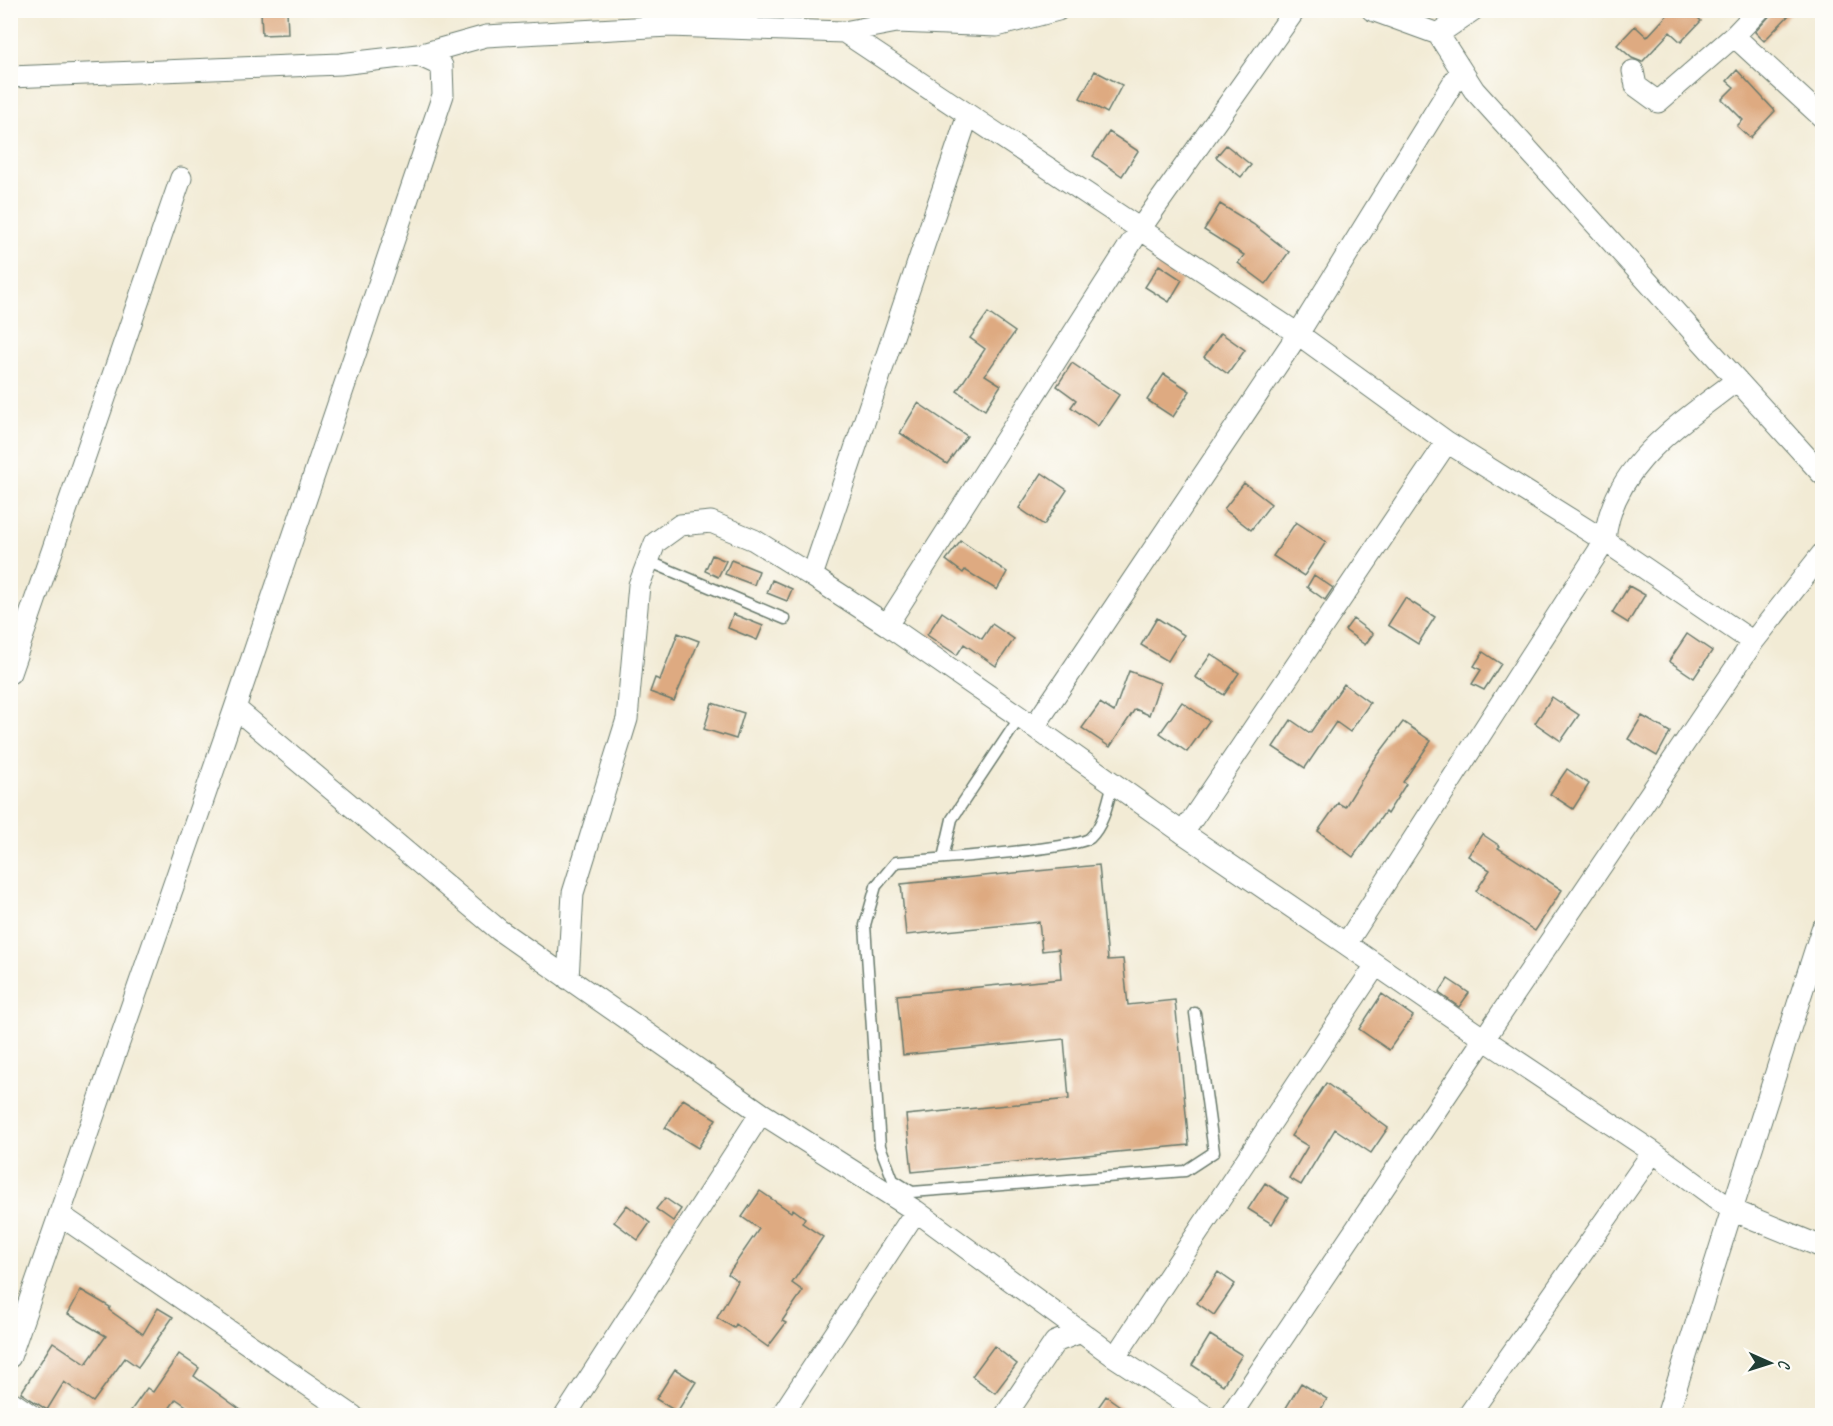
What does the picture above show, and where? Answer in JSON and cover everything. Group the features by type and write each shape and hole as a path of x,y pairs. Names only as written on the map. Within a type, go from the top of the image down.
{"street":[{"path":"669,26 752,10"},
{"path":"10,77 340,64 418,55 486,36 669,26 844,32 897,22 997,26 1058,10"},
{"path":"887,625 1140,229 1295,10"},
{"path":"1372,10 1438,34 1474,90 1822,474"},
{"path":"1438,34 1473,10"},
{"path":"1632,71 1636,86 1658,102 1734,36 1759,10"},
{"path":"844,32 1298,334 1447,442 1605,541 1753,642"},
{"path":"1734,36 1822,117"},
{"path":"10,1357 235,708 443,95 442,66 418,55"},
{"path":"1027,722 1298,334 1461,70"},
{"path":"812,576 968,115"},
{"path":"10,673 181,178"},
{"path":"1346,944 1605,541 1606,521 1619,491 1643,457 1737,380"},
{"path":"1183,832 1447,442"},
{"path":"568,978 573,893 627,719 639,585 655,543 680,525 711,522 754,540 887,625 1376,965 1653,1152 1732,1210 1822,1247"},
{"path":"1230,1416 1753,642 1822,554"},
{"path":"235,708 499,930 761,1113 916,1211 1115,1357 1205,1416"},
{"path":"1667,1416 1822,929"},
{"path":"1115,1357 1376,965"},
{"path":"565,1416 761,1113"},
{"path":"1467,1416 1653,1152"},
{"path":"781,1416 916,1211"},
{"path":"60,1215 353,1416"},
{"path":"1005,1416 1056,1342 1081,1332"},
{"path":"10,1401 32,1416"}],"lane":[{"path":"648,561 785,619"},
{"path":"943,858 952,819 1027,722"},
{"path":"1113,783 1101,824 1088,839 1060,846 896,862 876,886 865,925 880,1146 893,1180 912,1192 1185,1171 1214,1152 1195,1013"}],"building":[{"path":"261,10 287,10 288,34 262,35"},
{"path":"1672,10 1691,10 1701,21 1681,42 1670,32 1642,62 1632,58 1617,45 1635,26 1647,37"},
{"path":"1775,10 1794,10 1764,41 1755,32"},
{"path":"1737,70 1775,111 1750,138 1737,126 1743,120 1722,99 1734,87 1727,81"},
{"path":"1095,71 1122,85 1107,113 1080,98"},
{"path":"1109,132 1138,151 1122,176 1093,156"},
{"path":"1226,145 1251,165 1241,177 1216,157"},
{"path":"1220,204 1253,224 1289,252 1266,284 1238,263 1244,255 1204,230"},
{"path":"1159,265 1182,280 1169,302 1145,287"},
{"path":"988,313 1015,332 985,375 1001,385 985,410 957,391 985,349 970,338"},
{"path":"1221,333 1245,350 1228,374 1204,357"},
{"path":"1072,363 1119,395 1098,426 1071,407 1076,400 1057,386"},
{"path":"1164,374 1190,391 1173,417 1147,400"},
{"path":"918,403 967,436 947,464 900,433"},
{"path":"1042,473 1067,490 1044,525 1019,508"},
{"path":"1244,483 1271,504 1251,530 1224,509"},
{"path":"1296,522 1326,542 1304,576 1273,556"},
{"path":"961,541 1007,572 997,590 965,570 963,573 946,560"},
{"path":"712,555 726,561 718,577 705,571"},
{"path":"731,560 759,571 754,585 725,574"},
{"path":"1314,575 1333,588 1325,600 1307,587"},
{"path":"772,580 792,589 787,601 767,593"},
{"path":"1629,586 1645,595 1628,623 1612,613"},
{"path":"1405,598 1435,617 1418,644 1388,625"},
{"path":"942,612 982,639 992,624 1014,639 996,666 964,644 957,655 927,635"},
{"path":"733,614 763,626 757,640 728,628"},
{"path":"1157,618 1184,635 1168,661 1141,645"},
{"path":"1353,619 1373,634 1365,645 1345,630"},
{"path":"678,633 699,641 674,701 650,692 655,678 660,680"},
{"path":"1687,634 1712,651 1694,678 1669,661"},
{"path":"1483,652 1501,664 1484,690 1472,684 1481,670 1474,666"},
{"path":"1211,654 1239,673 1224,695 1195,677"},
{"path":"1129,671 1160,683 1149,715 1135,709 1110,747 1082,728 1100,703 1114,712"},
{"path":"1344,684 1370,703 1350,732 1336,722 1305,768 1273,747 1291,720 1310,733"},
{"path":"1552,697 1579,715 1561,741 1535,723"},
{"path":"1182,702 1209,721 1187,752 1160,733"},
{"path":"712,703 744,713 736,739 704,729"},
{"path":"1642,716 1670,732 1657,756 1628,739"},
{"path":"1403,722 1431,741 1403,782 1406,784 1387,814 1385,812 1353,857 1318,831 1338,803 1345,807 1372,763"},
{"path":"1567,769 1589,784 1573,809 1550,794"},
{"path":"1482,834 1500,846 1498,848 1562,890 1535,931 1476,891 1490,870 1468,856"},
{"path":"1099,865 1108,960 1123,959 1128,1005 1175,1000 1189,1145 912,1172 906,1115 1069,1099 1064,1039 903,1055 897,995 1061,979 1059,949 1042,951 1039,922 906,935 901,884"},
{"path":"1448,979 1469,993 1459,1007 1439,993"},
{"path":"1382,994 1413,1016 1389,1050 1359,1029"},
{"path":"1326,1083 1388,1128 1371,1153 1335,1129 1301,1185 1289,1178 1308,1146 1291,1136"},
{"path":"683,1099 716,1119 698,1148 665,1128"},
{"path":"1265,1183 1288,1198 1272,1224 1248,1209"},
{"path":"760,1191 791,1212 793,1209 805,1218 802,1223 823,1237 792,1283 803,1291 782,1321 786,1323 768,1347 736,1324 734,1328 717,1318 738,1281 728,1274 759,1229 742,1217"},
{"path":"665,1198 681,1209 673,1221 656,1209"},
{"path":"627,1205 650,1223 638,1240 614,1222"},
{"path":"1218,1272 1235,1284 1214,1315 1197,1303"},
{"path":"81,1290 110,1307 109,1310 143,1334 158,1308 173,1317 138,1367 125,1358 93,1402 64,1382 47,1410 21,1393 53,1342 86,1364 106,1336 68,1314"},
{"path":"1210,1335 1242,1355 1223,1385 1192,1365"},
{"path":"994,1346 1017,1364 995,1393 972,1376"},
{"path":"179,1354 199,1368 194,1376 249,1416 201,1416 176,1399 164,1416 127,1416 147,1388 153,1392"},
{"path":"675,1369 696,1382 677,1412 656,1399"},
{"path":"1301,1383 1327,1399 1317,1416 1281,1416"},
{"path":"1106,1396 1134,1416 1092,1416"}]}
